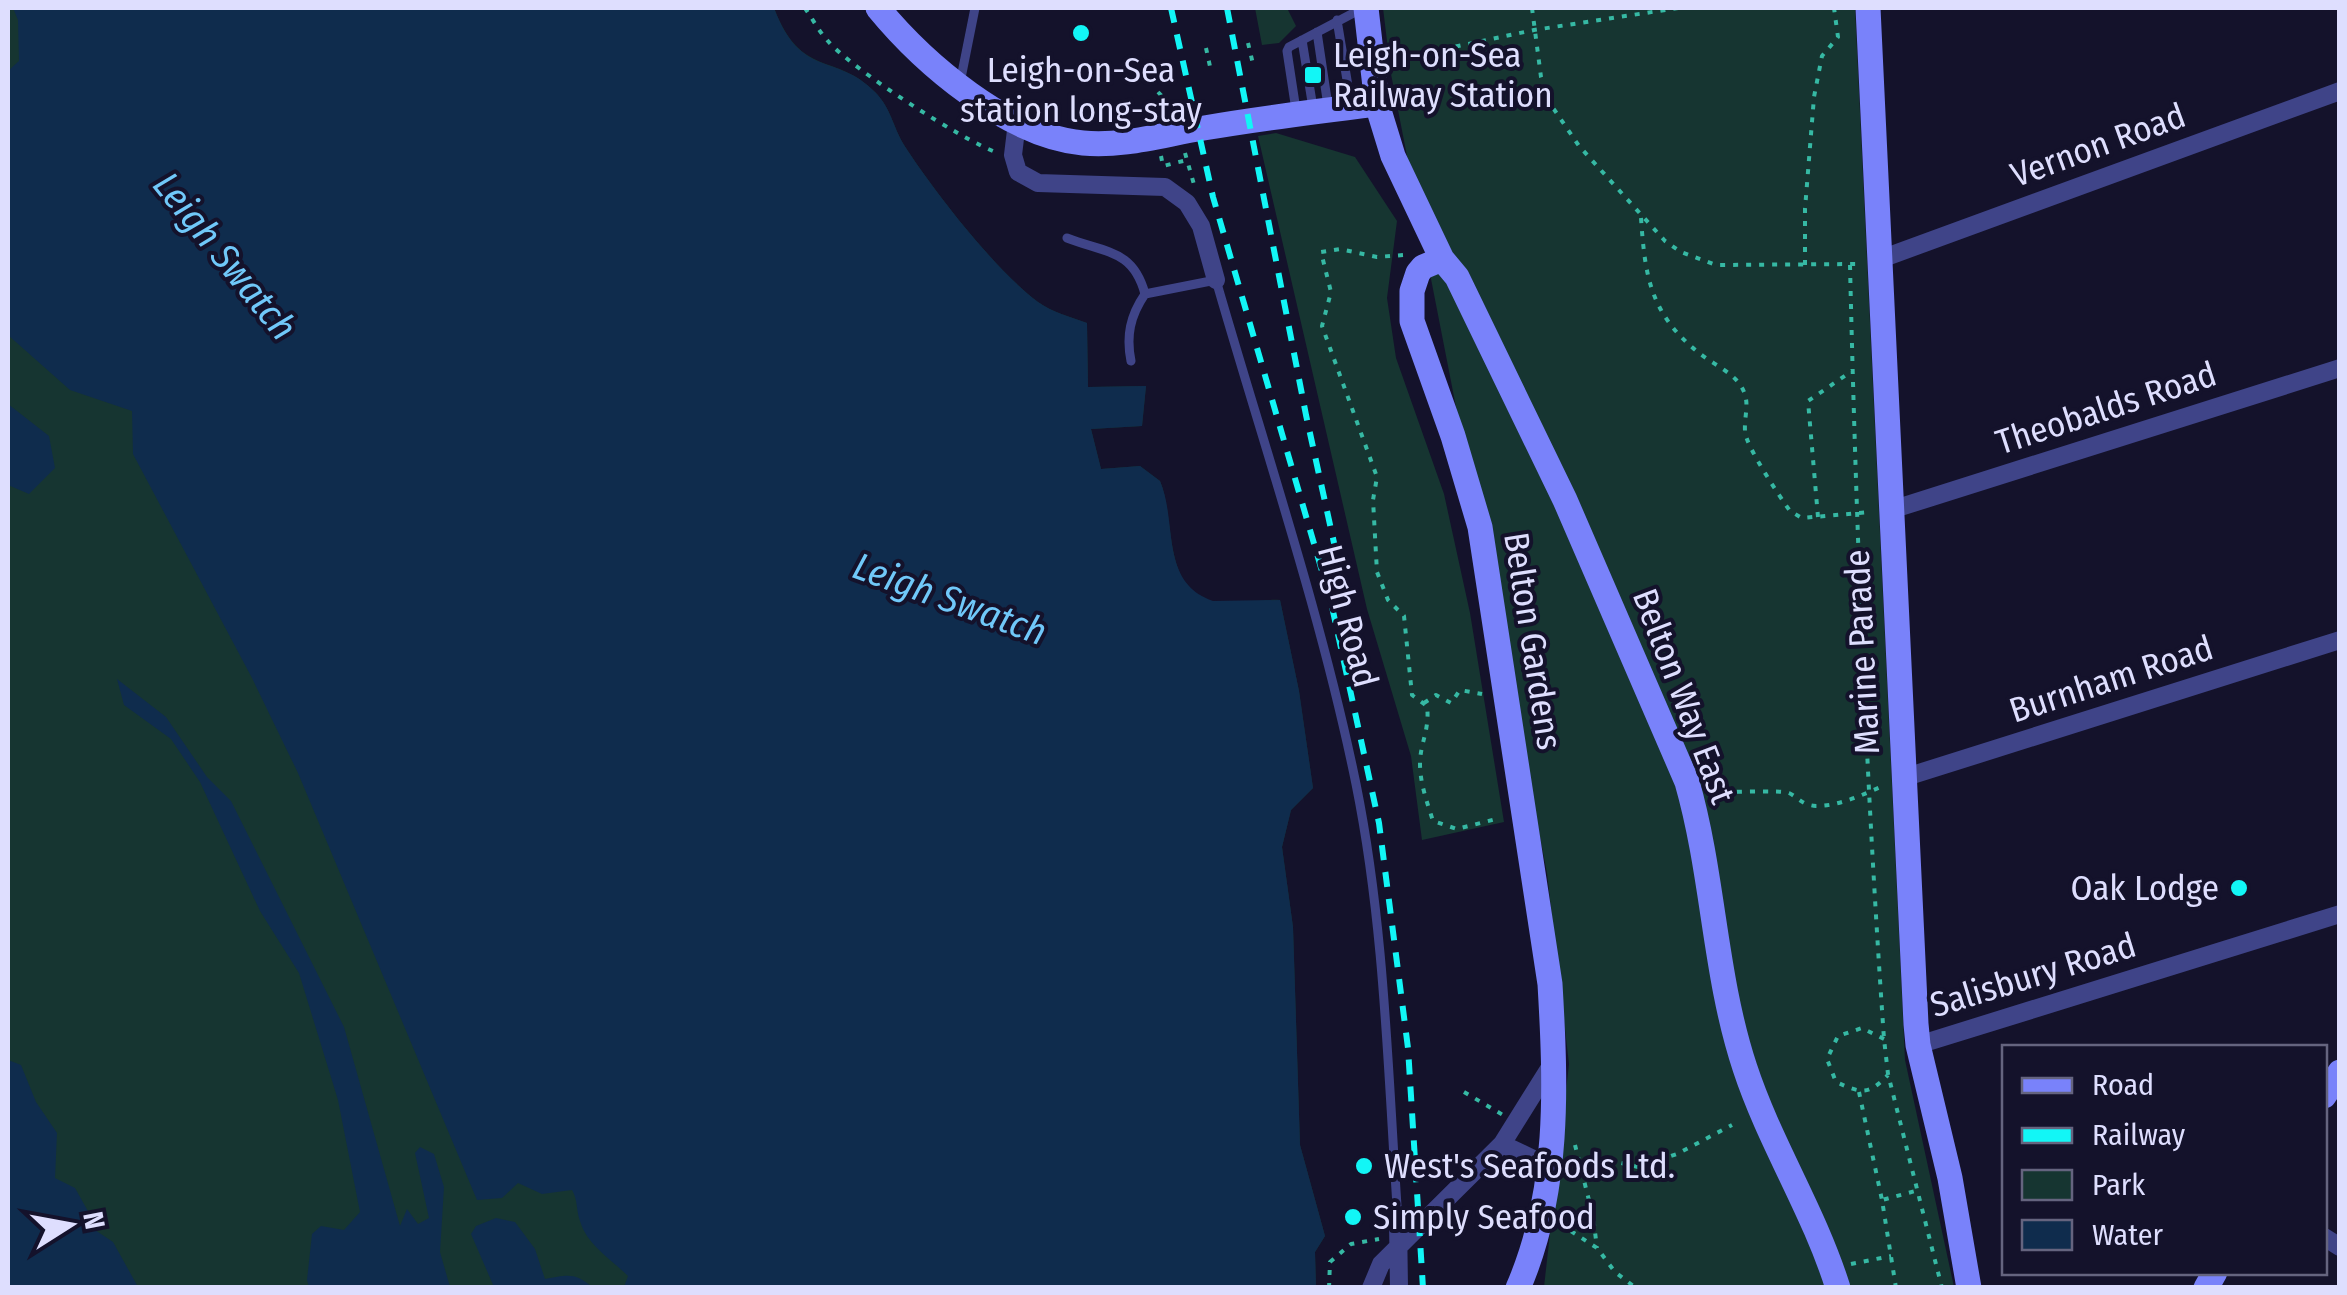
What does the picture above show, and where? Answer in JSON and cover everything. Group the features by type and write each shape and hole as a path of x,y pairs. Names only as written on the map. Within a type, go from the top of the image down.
{"street":[{"path":"878,8 921,54 959,85 1017,122 1083,143 1127,142 1325,110"},
{"name":"Belton Way East","path":"1365,8 1325,110 1393,156 1442,259 1458,277 1565,500 1674,750 1697,819 1725,1002 1746,1071 1824,1242 1834,1278"},
{"name":"Marine Parade","path":"1868,8 1918,1044 1950,1178 1968,1288"},
{"name":"Vernon Road","path":"1878,260 2340,91"},
{"path":"1013,155 1017,122"},
{"name":"High Road","path":"1013,155 1018,172 1038,182 1166,187 1187,203 1201,226 1216,280"},
{"name":"Belton Gardens","path":"1442,259 1423,267 1418,274 1412,291 1412,322 1454,436 1480,528 1543,929 1554,1059"},
{"name":"Theobalds Road","path":"1891,510 2340,368"},
{"name":"Burnham Road","path":"1903,778 2340,640"},
{"name":"Salisbury Road","path":"1918,1044 2340,914"},
{"path":"1371,1288 1381,1264 1499,1147 1517,1124 1554,1059"},
{"path":"1518,1288 1530,1259 1550,1164 1554,1059"},
{"path":"1499,1147 1550,1164"},
{"name":"High Road","path":"1398,1228 1399,1288"}],"lane":[{"path":"959,85 975,8"},
{"path":"1325,110 1287,51 1337,20 1365,8"},
{"path":"1325,110 1337,20"},
{"path":"1317,32 1325,110"},
{"path":"1302,40 1325,110"},
{"path":"1067,238 1127,260 1139,272 1145,294"},
{"path":"1131,362 1126,339 1136,306 1145,294 1216,280"},
{"name":"High Road","path":"1216,280 1298,551 1356,785 1372,878 1398,1228"}],"path":[{"path":"804,8 828,42 880,82 994,152 1013,155"},
{"path":"1532,8 1540,77 1551,105 1579,146 1664,242 1716,264 1805,266 1878,260"},
{"path":"1397,59 1534,30 1678,8"},
{"path":"1805,266 1804,209 1814,96 1822,56 1838,37 1834,8"},
{"path":"1248,42 1253,64"},
{"path":"1206,48 1211,72"},
{"path":"1640,218 1647,281 1658,305 1684,342 1743,388 1747,400 1744,434 1790,510 1802,518 1891,510"},
{"path":"1410,260 1402,254 1377,257 1340,249 1321,252 1331,292 1322,326 1377,477 1373,500 1376,572 1388,600 1404,616 1412,695 1428,706 1429,726 1420,760 1424,794 1433,821 1457,829 1496,819"},
{"path":"1850,264 1866,793 1884,1039 1888,1074 1942,1288"},
{"path":"1818,518 1808,401 1852,371"},
{"path":"1424,703 1436,695 1451,704 1460,690 1483,694"},
{"path":"1717,792 1788,793 1813,806 1845,801 1903,778"},
{"path":"1884,1039 1862,1028 1838,1036 1827,1058 1836,1082 1859,1092 1876,1087 1888,1074"},
{"path":"1464,1092 1517,1124"},
{"path":"1859,1092 1896,1288"},
{"path":"1550,1164 1613,1161 1638,1166 1677,1154 1732,1125"},
{"path":"1574,1144 1598,1248"},
{"path":"1882,1200 1919,1190"},
{"path":"1542,1212 1598,1248 1615,1272 1636,1288"},
{"path":"1329,1288 1330,1262 1351,1244 1398,1228"},
{"path":"1834,1278 1891,1256"}],"green space":[{"path":"8,8 774,8 784,30 808,55 847,72 875,92 916,163 984,250 1038,302 1087,323 1088,387 1146,386 1142,426 1091,429 1101,469 1140,466 1160,481 1174,556 1189,588 1204,598 1224,603 1280,600 1313,788 1291,810 1282,847 1293,927 1300,1145 1325,1236 1315,1252 1316,1287 8,1288"},
{"path":"1255,8 1287,8 1296,26 1279,43 1262,45"},
{"path":"1383,8 1855,8 1905,1060 1954,1287 1544,1287 1569,1064 1547,873 1391,74"},
{"path":"1276,133 1355,157 1397,221 1387,298 1396,358 1444,494 1470,613 1504,822 1422,840 1411,756 1367,609 1258,136"}],"water":[{"name":"Leigh Swatch","path":"13,8 774,8 784,31 808,56 847,72 875,92 916,163 984,250 1038,302 1087,323 1088,387 1146,386 1142,426 1091,429 1101,469 1140,466 1160,481 1173,550 1184,580 1213,601 1280,600 1313,788 1291,810 1282,847 1293,927 1300,1145 1325,1236 1315,1252 1316,1287 624,1287 628,1276 583,1230 572,1190 542,1194 518,1183 502,1198 477,1200 298,773 133,454 132,411 70,390 8,335 8,71 19,61 18,20"},
{"path":"8,404 49,436 55,468 29,494 8,485"},
{"path":"117,679 166,717 207,777 231,801 344,1027 400,1226 407,1209 418,1224 429,1218 415,1153 420,1147 434,1154 444,1187 440,1252 450,1287 309,1287 312,1234 321,1226 344,1230 360,1212 338,1100 299,973 260,911 200,782 171,739 124,705"},
{"path":"8,1060 21,1065 36,1102 57,1133 55,1178 75,1188 89,1213 83,1222 113,1242 138,1287 8,1287"},
{"path":"496,1218 515,1222 535,1249 545,1279 570,1276 592,1287 494,1287 471,1234 476,1226"}],"railway":[{"path":"1171,8 1213,197 1331,602 1379,823 1408,1048 1423,1288"},
{"path":"1227,8 1306,415 1352,625"}],"place":[{"name":"Leigh-on-Sea station long-stay","path":"1081,33"},
{"name":"Leigh-on-Sea Railway Station","path":"1313,75"},
{"name":"Oak Lodge","path":"2239,888"},
{"name":"West's Seafoods Ltd.","path":"1364,1166"},
{"name":"Simply Seafood","path":"1353,1217"}]}
